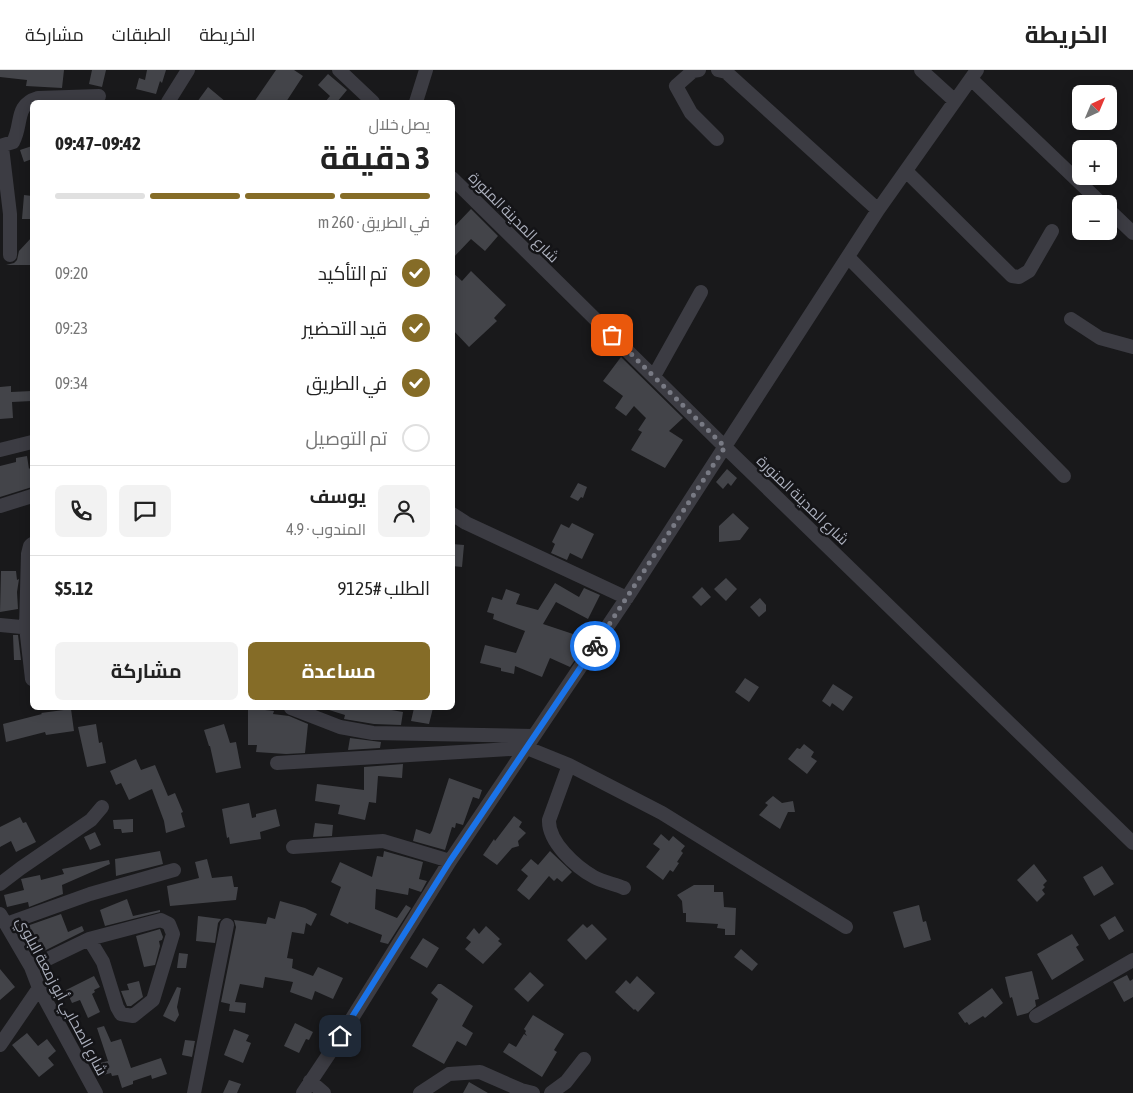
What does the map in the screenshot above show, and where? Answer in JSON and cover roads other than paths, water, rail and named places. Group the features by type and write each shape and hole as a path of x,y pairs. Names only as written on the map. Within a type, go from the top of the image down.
{"street":[{"path":"169,100 188,70"},
{"path":"417,100 426,70"},
{"path":"699,70 693,71 676,86 691,112 717,138"},
{"path":"718,70 726,72 878,210"},
{"path":"920,70 955,101"},
{"path":"346,73 371,100"},
{"path":"324,1093 306,1087 450,861 627,598 878,210 974,75 1093,195"},
{"path":"10,255 10,214 1,147 13,142 23,108 30,100 38,98 99,96"},
{"path":"906,171 1012,276 1018,277 1029,271 1052,231"},
{"name":"شارع المدينة المنورة","path":"455,181 725,447 1133,843"},
{"path":"1117,218 1133,233"},
{"path":"848,256 1064,476"},
{"path":"654,376 701,292"},
{"path":"1071,319 1100,338 1133,347"},
{"path":"0,450 30,442"},
{"path":"0,506 30,497"},
{"path":"455,516 466,523 627,598"},
{"path":"30,546 28,554 30,644"},
{"path":"0,625 29,627"},
{"path":"296,710 340,727 373,733 534,736"},
{"path":"277,763 527,748 569,765 662,813 846,927"},
{"path":"569,765 549,820 548,828 552,838 568,856 594,877 624,888"},
{"path":"0,884 20,868 91,820 102,807"},
{"path":"293,847 383,841 450,861"},
{"path":"3,919 174,870"},
{"name":"شارع الصحابي أبو زمعة البلوي","path":"3,919 31,967 39,988 96,1093"},
{"path":"31,967 89,940 161,920 169,924 174,934 154,1000 134,1016 121,1014 103,962 89,940"},
{"path":"194,1093 227,925"},
{"path":"1036,1016 1133,960"},
{"path":"0,1045 39,988"},
{"path":"552,1093 566,1082 584,1059"},
{"path":"420,1093 449,1074 480,1072 520,1090 533,1093"}]}
